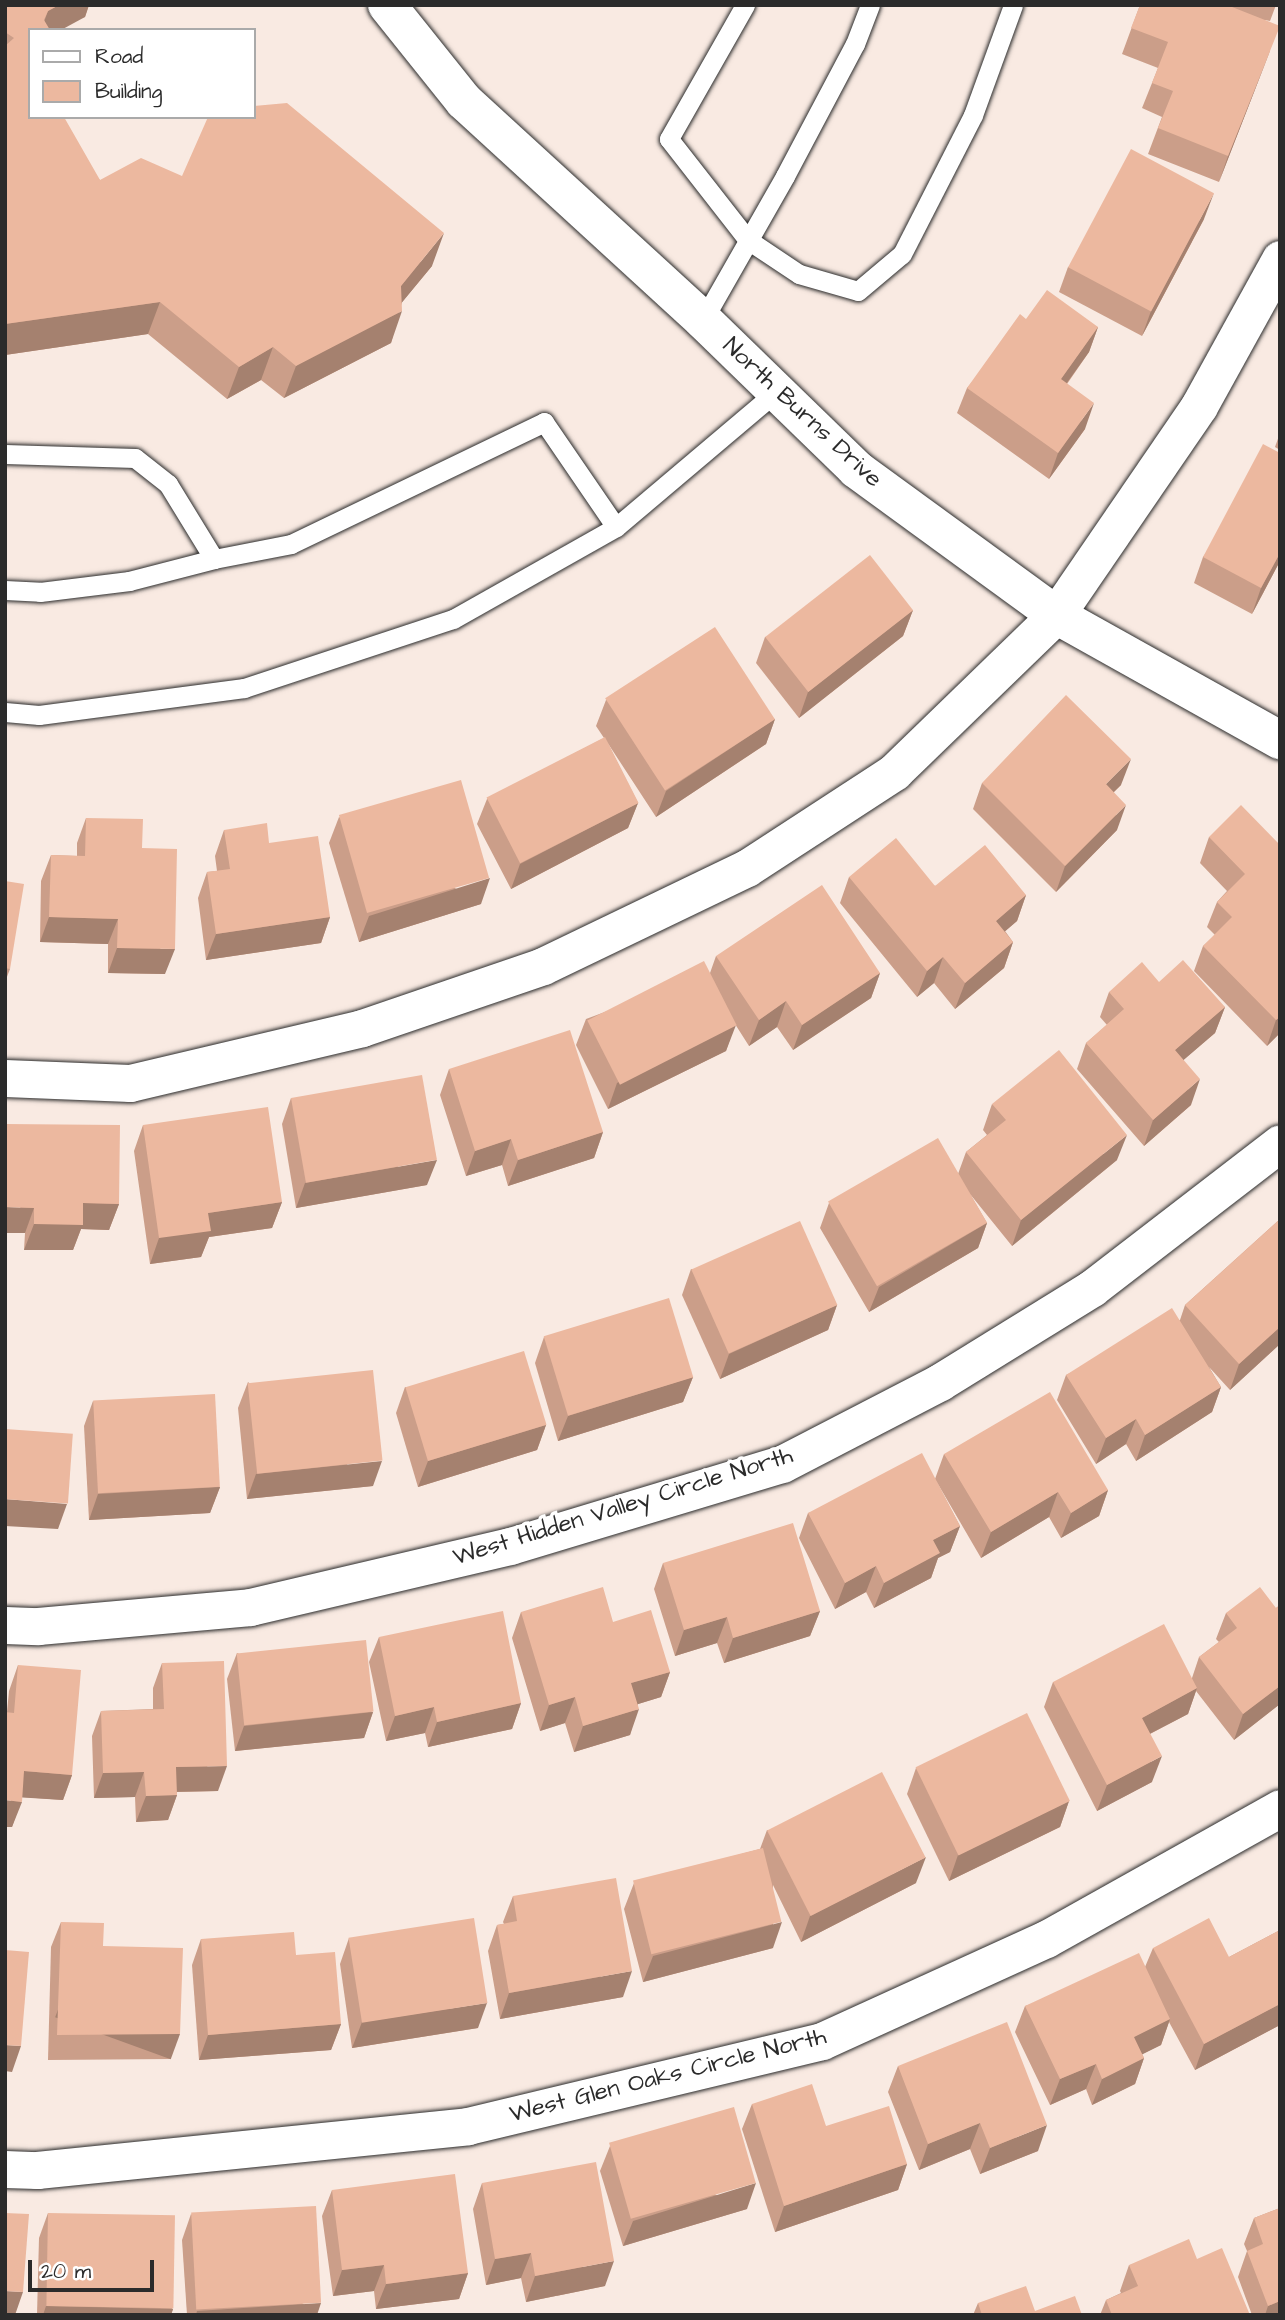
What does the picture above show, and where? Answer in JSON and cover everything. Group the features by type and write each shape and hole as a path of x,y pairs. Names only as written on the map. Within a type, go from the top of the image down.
{"street":[{"name":"North Burns Drive","path":"387,5 464,101 703,320 856,469 1056,615 1280,740"},
{"path":"5,1078 130,1083 362,1028 543,966 747,868 894,772 1056,615 1199,406 1280,259"},
{"name":"West Hidden Valley Circle North","path":"5,1625 38,1626 250,1607 510,1546 782,1464 940,1382 1092,1288 1280,1143"},
{"name":"West Glen Oaks Circle North","path":"5,2169 37,2170 468,2126 822,2041 1046,1939 1280,1808"}],"lane":[{"path":"746,5 669,139 748,240 799,274 858,291 902,254 974,115 1013,5"},
{"path":"703,320 855,44 870,5"},
{"path":"5,712 39,715 244,688 453,619 615,527 776,392"},
{"path":"5,590 40,592 129,581 214,559 291,544 544,422 615,527"},
{"path":"5,454 135,458 168,484 214,559"}],"building":[{"path":"5,5 59,5 48,11 44,20 49,28 28,28 28,119 65,119 100,180 141,158 182,176 207,119 256,119 256,106 287,103 444,233 401,286 402,311 296,366 273,347 239,367 160,302 5,324 5,46 14,38 5,32"},
{"path":"1140,5 1227,5 1280,26 1228,156 1158,128 1173,91 1152,83 1168,42 1131,28"},
{"path":"1131,149 1214,193 1151,311 1068,267"},
{"path":"1047,290 1098,327 1061,379 1094,403 1058,453 967,388 1020,314 1026,319"},
{"path":"1263,444 1280,453 1280,553 1261,588 1203,557"},
{"path":"870,555 913,610 808,692 765,637"},
{"path":"715,627 775,719 665,791 605,698"},
{"path":"1066,695 1131,759 1106,784 1126,805 1065,866 982,783"},
{"path":"605,737 639,803 520,863 486,797"},
{"path":"461,780 489,878 367,913 339,815"},
{"path":"1241,805 1280,845 1280,1017 1276,1020 1203,946 1232,917 1217,902 1245,874 1209,837"},
{"path":"86,818 143,819 142,848 177,849 175,949 117,948 118,919 49,917 51,855 85,856"},
{"path":"267,823 269,843 318,836 330,917 216,934 207,872 230,869 224,830"},
{"path":"896,838 935,886 985,845 1026,895 996,921 1013,942 965,983 943,957 927,971 849,877"},
{"path":"5,881 24,884 10,969 5,968"},
{"path":"822,885 880,973 802,1025 786,1001 759,1020 716,956"},
{"path":"1183,960 1225,1007 1175,1050 1200,1079 1153,1120 1086,1043 1124,1009 1109,992 1142,962 1159,982"},
{"path":"704,961 737,1025 620,1085 587,1020"},
{"path":"570,1030 603,1132 518,1160 511,1139 475,1151 449,1069"},
{"path":"1059,1050 1127,1135 1021,1220 966,1152 1006,1120 992,1104"},
{"path":"422,1075 437,1160 306,1183 291,1098"},
{"path":"268,1107 282,1202 208,1213 211,1231 159,1238 143,1125"},
{"path":"5,1124 120,1125 119,1204 83,1203 83,1225 34,1224 34,1208 5,1207"},
{"path":"938,1138 987,1223 877,1286 828,1202"},
{"path":"1280,1219 1280,1327 1239,1364 1185,1305"},
{"path":"800,1221 837,1305 729,1353 691,1269"},
{"path":"669,1298 693,1377 568,1416 544,1336"},
{"path":"1172,1308 1221,1387 1145,1435 1136,1419 1106,1438 1066,1375"},
{"path":"524,1351 547,1425 428,1461 405,1387"},
{"path":"373,1370 383,1461 257,1474 248,1383"},
{"path":"1050,1392 1108,1490 1071,1513 1058,1492 991,1532 944,1454"},
{"path":"215,1394 220,1487 98,1493 93,1400"},
{"path":"5,1429 73,1434 68,1504 5,1499"},
{"path":"922,1453 960,1526 933,1540 940,1553 884,1583 876,1566 845,1583 808,1513"},
{"path":"793,1523 820,1611 733,1638 727,1617 684,1630 663,1563"},
{"path":"603,1587 613,1622 651,1610 670,1672 631,1683 639,1709 583,1726 575,1697 549,1705 521,1612"},
{"path":"1260,1587 1276,1608 1280,1605 1280,1686 1243,1714 1199,1657 1237,1628 1226,1613"},
{"path":"503,1611 521,1703 437,1722 434,1707 395,1716 379,1637"},
{"path":"1164,1624 1197,1688 1142,1718 1162,1756 1107,1785 1053,1682"},
{"path":"366,1640 374,1712 244,1725 237,1654"},
{"path":"224,1661 227,1766 176,1767 177,1795 146,1796 144,1772 103,1773 101,1711 164,1709 162,1663"},
{"path":"18,1665 81,1670 72,1775 24,1771 22,1802 5,1800 5,1712 14,1713"},
{"path":"1027,1713 1070,1801 959,1855 916,1767"},
{"path":"882,1772 926,1858 811,1916 767,1831"},
{"path":"763,1848 781,1922 651,1954 633,1880"},
{"path":"616,1878 632,1971 509,1993 497,1925 517,1921 513,1896"},
{"path":"474,1918 487,2003 362,2023 349,1938"},
{"path":"1209,1918 1229,1957 1280,1930 1280,2004 1204,2044 1153,1948"},
{"path":"61,1922 104,1923 103,1946 183,1948 180,2034 57,2035"},
{"path":"294,1932 296,1955 335,1952 341,2024 208,2035 201,1939"},
{"path":"5,1950 29,1952 21,2046 5,2045"},
{"path":"1139,1953 1170,2019 1134,2037 1144,2058 1102,2079 1096,2064 1060,2079 1025,2006"},
{"path":"1007,2022 1047,2125 990,2148 980,2123 928,2144 898,2066"},
{"path":"812,2084 826,2126 889,2106 907,2164 784,2206 752,2104"},
{"path":"734,2107 756,2183 631,2219 609,2143"},
{"path":"596,2162 614,2261 535,2276 531,2253 495,2259 482,2183"},
{"path":"455,2174 468,2273 386,2284 384,2265 342,2270 332,2190"},
{"path":"316,2206 321,2303 196,2309 191,2213"},
{"path":"1280,2208 1280,2301 1268,2306 1247,2251 1263,2244 1254,2218"},
{"path":"5,2213 29,2214 23,2292 5,2291"},
{"path":"48,2213 175,2215 173,2308 46,2306"},
{"path":"1189,2239 1197,2259 1222,2248 1250,2315 1112,2315 1106,2300 1138,2286 1129,2265"},
{"path":"1026,2286 1035,2311 1075,2296 1082,2315 982,2315 978,2303"}]}
